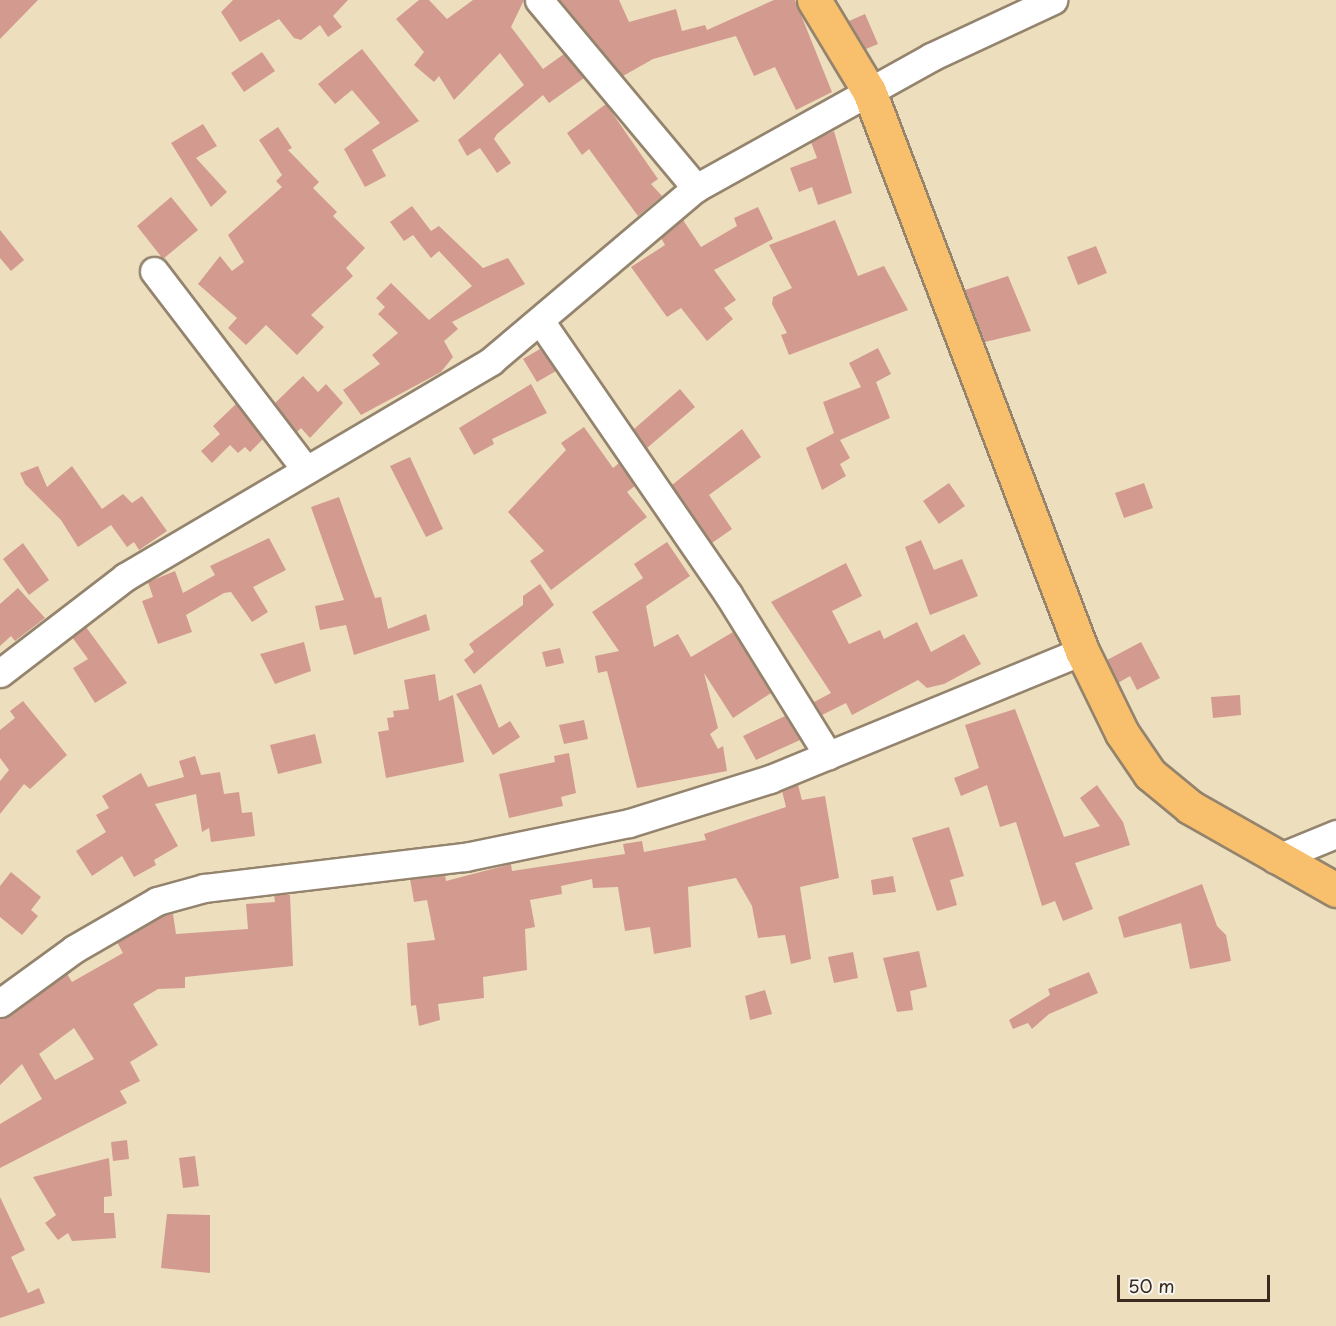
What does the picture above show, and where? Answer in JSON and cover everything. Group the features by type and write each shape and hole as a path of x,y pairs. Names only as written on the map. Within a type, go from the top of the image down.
{"main road":[{"path":"814,0 869,91 1082,651 1122,733 1150,774 1190,807 1275,860 1336,890"}],"street":[{"path":"539,0 696,188"},
{"path":"0,673 125,577 491,361 541,322 696,188 869,91 1053,0"},
{"path":"154,271 306,470"},
{"path":"541,322 728,594 828,755"},
{"path":"0,1003 74,949 157,902 204,888 465,857 628,823 723,796 1082,651"},
{"path":"1275,860 1336,834"}],"building":[{"path":"0,0 38,0 0,39"},
{"path":"233,0 348,0 333,16 342,27 328,37 320,25 301,40 294,38 279,19 240,42 221,12"},
{"path":"419,0 429,0 447,19 473,0 524,0 511,27 543,69 564,54 584,78 549,103 543,95 497,134 494,139 511,163 497,173 480,148 467,156 458,140 524,85 500,53 454,100 439,76 434,82 414,65 424,52 396,19"},
{"path":"560,0 619,0 629,22 676,9 682,31 705,25 707,30 774,0 795,0 832,92 796,110 775,67 754,76 736,36 653,59 623,76"},
{"path":"865,14 878,44 866,49 849,21"},
{"path":"362,49 419,121 372,150 386,176 365,187 344,149 380,123 352,90 335,104 318,84"},
{"path":"262,52 275,71 244,92 231,73"},
{"path":"606,104 658,179 651,184 662,196 638,216 589,149 582,155 567,133"},
{"path":"203,124 217,146 196,158 227,192 211,207 171,143"},
{"path":"278,127 292,148 288,150 319,182 313,188 337,212 333,216 365,248 346,268 353,276 311,315 324,327 297,355 266,325 246,345 228,328 237,318 198,284 220,256 232,271 244,262 228,235 282,187 276,181 282,175 259,140"},
{"path":"834,131 852,193 818,205 812,187 799,192 790,168 817,158 811,142"},
{"path":"171,197 198,230 163,259 137,226"},
{"path":"412,206 431,231 439,226 483,268 508,258 525,284 452,322 458,329 444,341 453,357 441,372 361,415 343,390 380,364 372,355 398,333 378,314 385,307 376,298 391,283 429,320 472,286 439,251 431,258 413,235 404,241 390,222"},
{"path":"758,207 773,239 714,270 736,300 724,308 733,319 707,341 681,308 667,317 631,267 665,245 661,238 683,220 701,247 737,226 734,218"},
{"path":"835,220 858,276 884,266 908,310 789,355 781,335 787,333 772,304 773,297 792,288 769,245"},
{"path":"0,230 24,260 11,271 0,258"},
{"path":"1096,246 1107,273 1078,285 1067,257"},
{"path":"1008,276 1031,331 985,342 965,290"},
{"path":"878,348 891,374 876,382 890,418 840,440 850,458 840,464 846,476 822,490 806,448 834,433 823,402 861,387 849,363"},
{"path":"540,349 556,371 537,382 523,359"},
{"path":"303,376 318,392 326,384 343,403 310,438 301,428 297,432 275,403"},
{"path":"531,384 547,413 492,439 494,444 474,455 459,428"},
{"path":"680,389 695,407 647,448 634,429"},
{"path":"236,404 263,439 250,452 245,447 238,453 230,445 212,463 201,451 220,434 213,426"},
{"path":"584,427 613,468 619,463 635,486 627,492 647,517 551,590 530,561 544,551 508,512 566,450 561,443"},
{"path":"742,429 761,457 709,495 732,529 712,543 672,485"},
{"path":"410,457 443,529 426,537 390,466"},
{"path":"38,466 47,487 72,466 102,509 123,494 132,503 142,496 167,531 139,550 134,542 127,547 111,525 78,547 61,520 25,484 20,473"},
{"path":"949,483 965,506 939,524 923,501"},
{"path":"1144,483 1153,508 1124,518 1115,493"},
{"path":"339,497 375,598 381,597 388,629 426,614 430,630 354,655 346,625 320,630 315,606 344,600 311,507"},
{"path":"269,538 286,570 253,587 268,612 252,622 231,592 224,593 186,615 192,632 158,644 142,601 153,597 148,582 175,571 183,593 215,575 210,566"},
{"path":"921,540 934,570 962,559 978,596 930,615 905,547"},
{"path":"667,542 690,576 646,606 654,647 678,634 691,657 733,632 771,693 733,718 704,673 718,728 710,734 718,749 723,746 727,771 637,788 607,671 598,673 595,656 619,651 592,612 643,578 634,564"},
{"path":"23,543 49,580 29,595 3,559"},
{"path":"846,563 862,596 832,611 849,644 880,630 884,639 917,622 931,652 964,634 981,664 944,684 927,688 918,680 852,715 846,703 822,715 814,702 831,693 771,602"},
{"path":"540,584 554,605 474,674 464,660 474,652 469,644 523,605 523,596"},
{"path":"18,588 45,618 15,641 11,636 0,646 0,604"},
{"path":"86,627 127,683 95,703 73,668 88,659 72,637"},
{"path":"304,642 311,671 275,684 260,654"},
{"path":"1141,642 1160,678 1137,690 1130,676 1118,683 1107,660"},
{"path":"560,648 564,663 546,667 542,652"},
{"path":"435,674 439,701 453,695 464,762 386,778 378,732 389,730 387,718 394,717 393,711 409,709 404,680"},
{"path":"481,684 499,728 510,721 520,737 493,755 456,694"},
{"path":"1240,695 1241,715 1213,718 1211,697"},
{"path":"23,701 67,755 30,789 24,784 0,814 0,781 9,770 0,758 0,730 15,718 10,711"},
{"path":"1015,709 1064,837 1100,826 1080,798 1097,785 1123,822 1130,845 1075,863 1093,909 1063,921 1055,901 1042,906 1016,822 1000,827 987,785 961,796 954,778 979,768 965,725"},
{"path":"785,716 800,740 756,760 743,736"},
{"path":"584,720 588,739 564,744 559,725"},
{"path":"315,734 322,763 278,774 270,745"},
{"path":"569,753 576,793 561,797 563,806 509,818 499,774 555,762 554,756"},
{"path":"195,756 201,775 220,772 224,794 239,792 242,813 252,812 255,836 211,842 209,828 202,832 196,794 155,804 178,846 154,860 156,865 134,877 122,856 92,876 76,851 106,832 96,815 109,808 102,796 141,773 148,787 184,777 179,761"},
{"path":"798,785 802,800 825,796 839,878 800,887 811,959 791,964 785,935 758,938 752,906 736,878 688,887 691,947 654,954 650,927 625,931 618,887 593,888 592,879 561,886 562,894 530,900 535,927 525,929 527,970 483,977 484,998 438,1004 440,1020 419,1026 416,1005 411,1006 407,943 435,940 427,900 414,902 410,879 445,875 446,881 511,864 512,871 625,854 623,844 642,841 644,852 706,840 704,834 786,807 782,791"},
{"path":"949,827 964,876 950,880 957,905 937,911 912,838"},
{"path":"11,872 41,897 31,910 38,916 22,935 0,917 0,886"},
{"path":"893,876 896,892 873,895 871,880"},
{"path":"1202,884 1217,926 1226,935 1231,961 1190,969 1181,923 1124,938 1118,917"},
{"path":"274,895 290,895 293,966 185,977 185,988 158,989 133,1004 158,1045 130,1062 140,1081 120,1091 127,1103 0,1168 0,1124 42,1099 22,1064 0,1085 0,1018 67,974 72,982 123,953 117,942 163,916 173,914 176,934 248,929 246,904 275,902","holes":["74,1028 94,1059 55,1080 39,1054"]},
{"path":"919,951 927,987 910,991 913,1010 897,1012 883,958"},
{"path":"853,952 858,978 834,983 828,957"},
{"path":"1089,972 1098,993 1049,1014 1032,1029 1028,1023 1013,1029 1009,1020 1050,995 1048,989"},
{"path":"765,990 772,1014 750,1020 745,996"},
{"path":"127,1140 129,1159 113,1161 111,1142"},
{"path":"195,1156 199,1186 183,1188 179,1158"},
{"path":"109,1158 112,1196 104,1197 104,1213 114,1213 116,1238 72,1241 68,1233 58,1240 45,1223 56,1215 33,1177"},
{"path":"0,1197 25,1250 11,1257 28,1293 39,1288 45,1303 0,1318"},
{"path":"167,1214 210,1215 210,1273 161,1268"}]}
